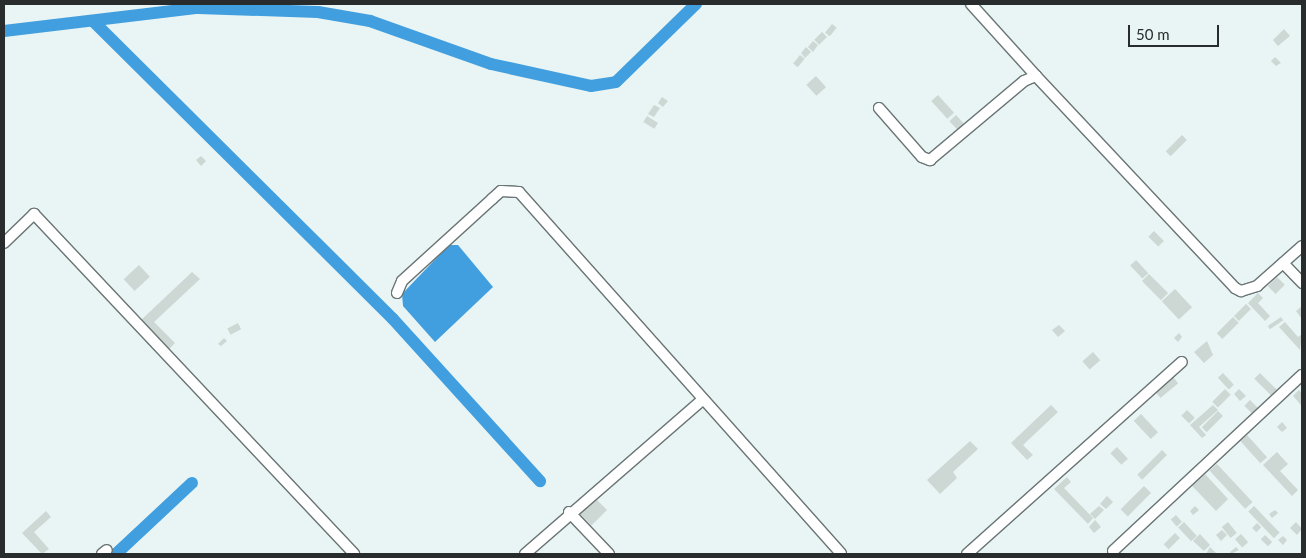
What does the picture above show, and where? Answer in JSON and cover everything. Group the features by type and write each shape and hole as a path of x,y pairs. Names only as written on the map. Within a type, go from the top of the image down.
{"street":[{"path":"971,4 1228,283 1250,290 1302,246"},
{"path":"879,108 922,157 930,160 1024,81 1036,76"},
{"path":"397,293 402,281 501,191 519,192 701,400 841,554"},
{"path":"4,243 34,214 354,554"},
{"path":"1283,263 1302,283"},
{"path":"967,554 1182,362"},
{"path":"1113,551 1302,375"},
{"path":"525,554 570,512 701,400"},
{"path":"570,512 609,554"}],"water":[{"path":"449,245 458,245 493,287 435,342 403,306 402,294"}],"building":[{"path":"832,24 837,28 830,36 825,33"},
{"path":"1284,29 1290,36 1278,46 1273,40"},
{"path":"822,32 827,37 819,45 814,40"},
{"path":"813,41 818,45 813,52 808,47"},
{"path":"806,47 811,52 805,58 801,53"},
{"path":"800,55 805,59 798,67 793,64"},
{"path":"1275,57 1281,63 1276,66 1271,61"},
{"path":"816,76 826,87 816,96 806,85"},
{"path":"938,95 954,113 947,119 931,101"},
{"path":"662,97 668,101 663,107 658,103"},
{"path":"654,105 660,108 654,117 648,114"},
{"path":"956,115 967,127 960,133 949,121"},
{"path":"647,116 658,123 654,129 643,122"},
{"path":"1182,135 1187,140 1171,156 1166,151"},
{"path":"201,156 206,161 201,166 196,160"},
{"path":"1154,231 1164,241 1158,247 1148,237"},
{"path":"1136,260 1148,273 1142,279 1130,265"},
{"path":"139,265 150,277 135,291 124,279"},
{"path":"192,272 200,279 154,322 175,343 168,350 140,321"},
{"path":"1149,274 1168,293 1161,300 1142,281"},
{"path":"1277,277 1285,285 1276,294 1268,286"},
{"path":"1175,289 1192,307 1179,320 1162,301"},
{"path":"1258,293 1263,298 1258,303 1270,316 1265,321 1248,303"},
{"path":"1246,304 1251,309 1239,321 1234,316"},
{"path":"1302,306 1302,319 1296,311"},
{"path":"1233,317 1239,323 1222,339 1217,333"},
{"path":"1281,317 1283,320 1270,329 1268,326"},
{"path":"1285,322 1298,337 1302,334 1300,350 1279,327"},
{"path":"238,323 241,329 230,335 227,328"},
{"path":"1059,325 1065,331 1058,337 1052,330"},
{"path":"1179,333 1182,337 1178,342 1174,338"},
{"path":"224,338 227,341 221,346 218,344"},
{"path":"1207,341 1213,355 1204,363 1194,352"},
{"path":"1093,352 1100,360 1090,369 1082,361"},
{"path":"1223,373 1234,385 1229,389 1218,378"},
{"path":"1260,373 1279,392 1273,398 1254,379"},
{"path":"1173,377 1178,383 1161,398 1155,392"},
{"path":"1225,389 1231,395 1218,407 1212,402"},
{"path":"1239,389 1246,396 1240,401 1234,394"},
{"path":"1299,390 1302,393 1301,405 1293,396"},
{"path":"1250,400 1261,411 1256,417 1244,406"},
{"path":"1051,405 1058,412 1023,445 1033,455 1027,460 1011,443"},
{"path":"1213,405 1218,410 1199,427 1206,435 1202,438 1190,425"},
{"path":"1187,410 1195,418 1189,423 1181,416"},
{"path":"1218,411 1223,416 1207,432 1202,427"},
{"path":"1141,414 1158,432 1151,439 1134,421"},
{"path":"1282,422 1287,428 1282,432 1277,427"},
{"path":"1247,435 1267,457 1260,463 1240,441"},
{"path":"970,441 978,449 953,472 957,478 940,494 927,480"},
{"path":"1117,447 1128,459 1121,465 1110,453"},
{"path":"1162,450 1167,455 1142,480 1137,475"},
{"path":"1277,452 1288,464 1280,471 1298,490 1292,496 1263,465"},
{"path":"1217,464 1252,502 1245,509 1210,471"},
{"path":"1205,474 1228,499 1216,511 1192,486"},
{"path":"1067,477 1071,482 1064,488 1093,518 1088,524 1054,489"},
{"path":"1144,486 1151,493 1128,516 1121,509"},
{"path":"1107,496 1113,502 1106,509 1100,504"},
{"path":"595,498 607,510 591,526 579,514"},
{"path":"1099,506 1104,510 1095,519 1090,514"},
{"path":"1195,506 1199,510 1193,515 1190,511"},
{"path":"1254,506 1280,533 1274,538 1248,512"},
{"path":"1275,510 1278,513 1272,518 1269,514"},
{"path":"46,511 51,517 34,532 49,549 42,554 22,533"},
{"path":"1176,515 1182,522 1177,526 1171,520"},
{"path":"1095,520 1101,527 1094,533 1089,527"},
{"path":"1184,522 1197,536 1191,541 1178,527"},
{"path":"1228,522 1237,533 1231,538 1222,527"},
{"path":"1296,522 1302,529 1297,535 1290,528"},
{"path":"1257,523 1261,527 1256,532 1252,528"},
{"path":"1222,530 1227,535 1221,541 1216,535"},
{"path":"1175,533 1180,538 1169,549 1164,544"},
{"path":"1200,534 1210,545 1204,551 1193,541"},
{"path":"1241,534 1248,542 1242,548 1235,539"},
{"path":"1265,535 1272,542 1268,546 1261,539"},
{"path":"1283,536 1287,540 1283,545 1278,540"},
{"path":"1210,547 1217,554 1206,554"},
{"path":"1236,547 1239,550 1231,554 1230,552"}],"waterway":[{"path":"4,31 198,8 318,12 370,21 491,64 591,86 616,82 696,4"},
{"path":"94,22 393,319 540,481"},
{"path":"116,554 192,483"}]}
